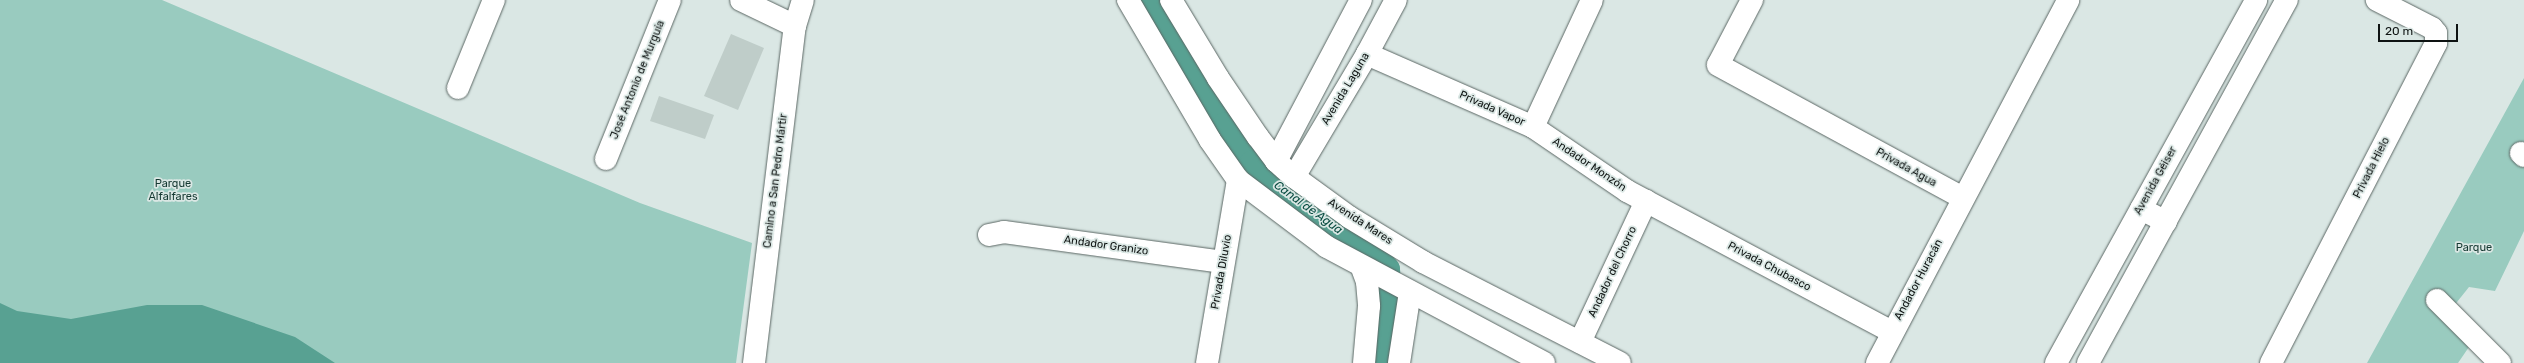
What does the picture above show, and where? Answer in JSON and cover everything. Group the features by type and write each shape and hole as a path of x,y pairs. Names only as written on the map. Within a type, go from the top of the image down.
{"street":[{"path":"458,88 494,0"},
{"name":"José Antonio de Murguía","path":"606,159 670,0"},
{"path":"742,0 795,26"},
{"name":"Camino a San Pedro Mártir","path":"754,363 795,26 803,0"},
{"path":"1128,0 1210,140 1238,180 1302,230 1362,268 1544,363"},
{"name":"Avenida Mares","path":"1172,0 1218,78 1276,161 1294,177 1350,217 1423,262 1620,363"},
{"path":"1276,161 1361,0"},
{"name":"Avenida Laguna","path":"1294,177 1367,54 1396,0"},
{"name":"Privada Vapor","path":"1367,54 1533,127 1592,0"},
{"name":"Privada Agua","path":"1752,0 1718,65 1963,198"},
{"path":"1963,198 2068,0"},
{"name":"Avenida Géiser","path":"2056,363 2256,0"},
{"path":"2088,363 2287,0"},
{"name":"Privada Hielo","path":"2271,363 2436,43 2436,33 2432,28 2377,0"},
{"name":"Andador Monzón","path":"1533,127 1627,191 1646,201"},
{"name":"Privada Diluvio","path":"1207,363 1238,180"},
{"name":"Andador Huracán","path":"1877,363 1963,198"},
{"name":"Privada Chubasco","path":"1646,201 1892,332"},
{"name":"Andador del Chorro","path":"1580,342 1646,201"},
{"path":"2141,209 2166,222"},
{"name":"Andador Granizo","path":"989,235 1004,232 1223,262"},
{"path":"1362,268 1367,282 1369,306 1364,363"},
{"path":"1399,363 1410,292"},
{"path":"2437,300 2500,363"}],"green space":[{"name":"Parque Alfalfares","path":"0,0 162,0 640,203 752,243 736,363 0,363"},
{"name":"Parque","path":"2524,78 2524,231 2495,291 2469,287 2449,312 2471,344 2458,363 2367,363"}],"shaded area":[{"path":"0,303 17,311 71,319 147,305 202,305 295,337 335,363 0,363"}],"building":[{"path":"731,34 764,48 738,110 704,96"},
{"path":"659,96 714,115 705,139 650,121"}],"waterway":[{"name":"Canal de Agua","path":"1150,0 1226,126 1253,164 1286,194 1370,252 1386,270 1389,307 1381,363"}]}
